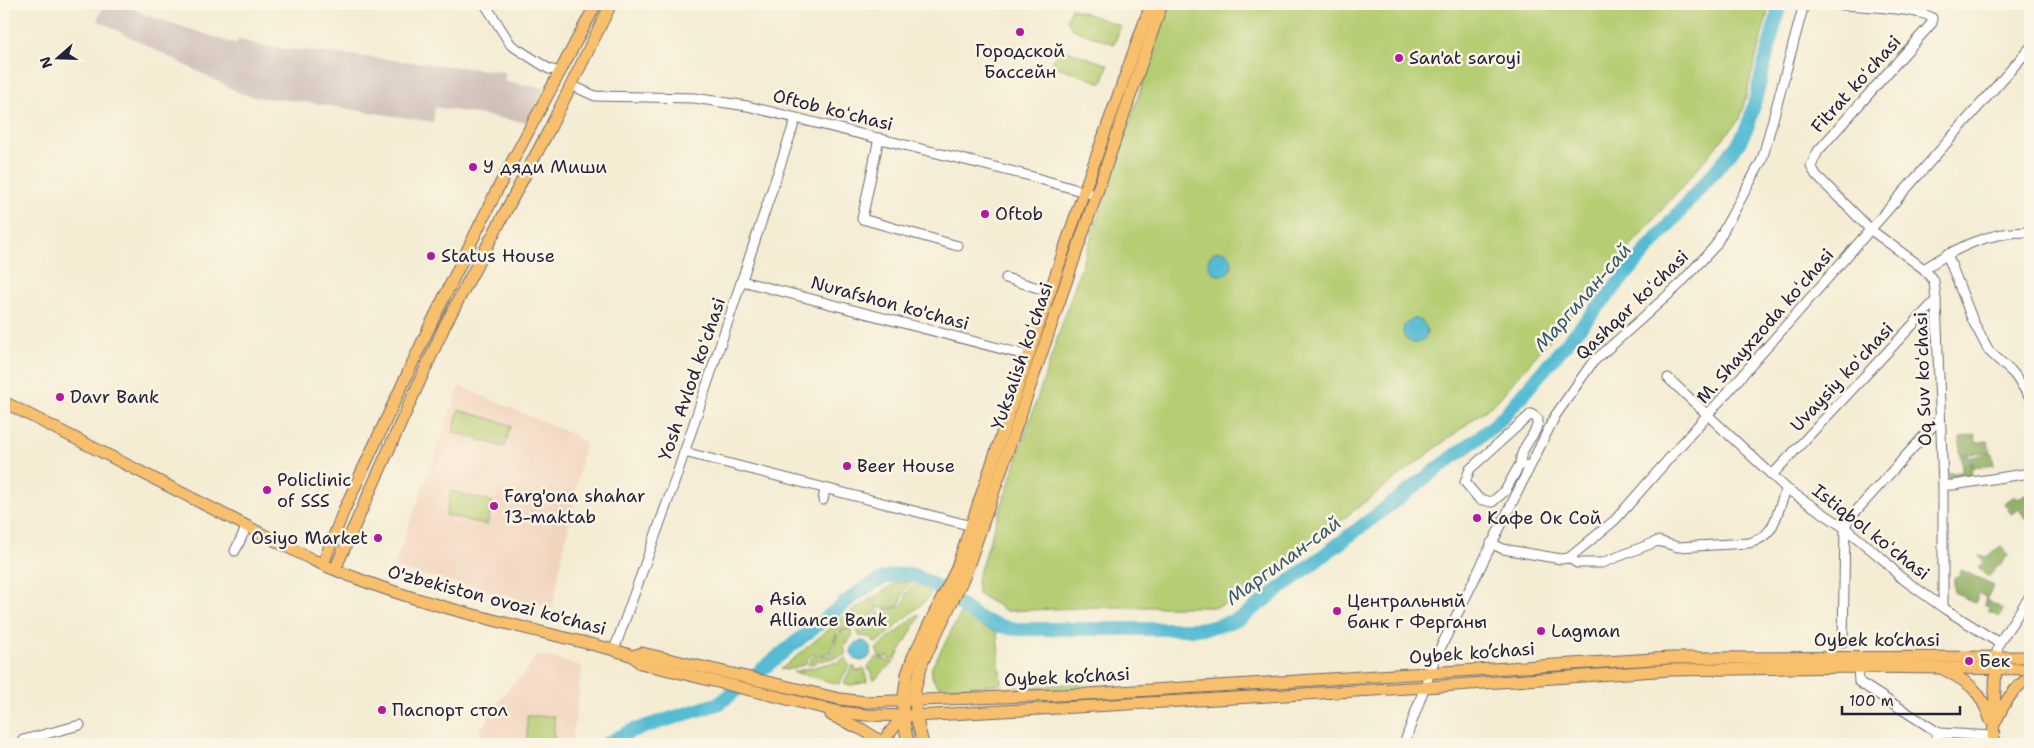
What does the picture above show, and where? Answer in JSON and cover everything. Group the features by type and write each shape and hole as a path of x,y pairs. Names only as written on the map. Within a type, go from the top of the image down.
{"main road":[{"path":"323,564 344,510 427,332 496,192 596,4"},
{"path":"335,569 445,325 571,85 611,4"},
{"name":"Yuksalish koʻchasi","path":"923,744 916,716 918,677 945,605 961,572 1090,193 1151,4"},
{"name":"Yuksalish koʻchasi","path":"961,572 972,526 1029,356 1162,4"},
{"name":"O'zbekiston ovozi ko'chasi","path":"4,402 323,564 413,599 614,650 633,656 640,663 813,707 866,715 916,716"},
{"name":"Yuksalish koʻchasi","path":"908,744 903,716 907,674 913,657 945,605"},
{"name":"O'zbekiston ovozi ko'chasi","path":"633,656 642,652 840,699 866,702 916,701"},
{"name":"Oybek ko‘chasi","path":"916,716 1426,687 1670,670 1858,667 1942,668 2030,657"},
{"name":"Oybek ko‘chasi","path":"916,701 1089,694 1670,658 1996,662 2030,669"},
{"path":"1994,736 1996,662"},
{"path":"1942,668 1966,681 1978,691 1986,707 1994,736"},
{"path":"1994,736 2010,694 2020,684 2030,678"},
{"path":"813,707 863,730 883,743 903,716"}],"street":[{"path":"88,4 93,4"},
{"path":"485,4 512,45 550,69 561,72"},
{"name":"Qashqar koʻchasi","path":"1404,744 1446,636 1491,543 1525,465 1555,416 1592,364 1678,286 1715,246 1762,160 1804,4"},
{"name":"Fitrat koʻchasi","path":"1824,4 1904,10 1929,15 1932,18 1932,23 1818,151 1812,161 1812,170 1816,175 1871,230"},
{"name":"M. Shayxzoda koʻchasi","path":"1569,558 1616,520 2030,48"},
{"name":"Oftob koʻchasi","path":"571,85 595,96 694,98 747,106 1090,193"},
{"name":"Yosh Avlod koʻchasi","path":"614,650 684,452 796,118"},
{"path":"879,138 862,219 958,246"},
{"path":"1871,230 1924,269 1946,254 1983,238 2003,233 2030,232"},
{"path":"1946,254 1973,321 1989,351 2014,374 2030,397"},
{"name":"Oq Suv koʻchasi","path":"1924,269 1934,281 1936,300 1943,485 1943,607"},
{"path":"1006,278 1052,292"},
{"name":"Nurafshon ko'chasi","path":"742,282 1029,356"},
{"name":"Uvaysiy koʻchasi","path":"1772,475 1936,300"},
{"name":"Istiqbol koʻchasi","path":"1668,378 1787,489 1845,528 1885,561 1898,576 1999,643"},
{"path":"1531,414 1538,419 1538,424 1524,446 1520,457 1525,465 1505,491 1492,502 1479,499 1465,482 1470,469 1531,414"},
{"path":"1843,642 1845,528 1848,520 1940,418"},
{"path":"684,452 972,526"},
{"path":"1943,485 1953,486 2030,473"},
{"path":"823,500 825,489"},
{"path":"1491,543 1503,549 1561,559 1569,558 1577,563 1602,563 1658,540 1678,547 1749,543 1758,540 1770,531 1776,520 1781,499 1787,489"},
{"path":"235,551 247,526"},
{"path":"1996,662 1999,643 2030,596"},
{"path":"1858,667 1859,682 1939,733 1994,736"},
{"path":"23,740 80,725"},
{"path":"1933,744 1939,733"}],"shaded area":[{"path":"105,4 126,4 143,14 236,44 238,40 242,40 262,46 505,72 505,82 545,88 529,123 435,107 433,122 299,101 255,97 242,94 97,20"},
{"name":"Farg'ona shahar 13-maktab","path":"460,386 576,436 585,443 552,609 446,580 393,569"},
{"path":"536,656 549,657 582,667 572,744 492,744 479,732 511,685 526,672"}],"green space":[{"path":"1169,4 1770,4 1740,119 1496,402 1239,598 1218,607 1102,607 1007,611 978,594 977,579"},
{"path":"1071,8 1121,26 1114,44 1072,29 1067,20"},
{"path":"1066,50 1108,65 1102,83 1052,65 1056,53"},
{"path":"459,410 511,425 505,447 453,432"},
{"path":"1975,434 1976,443 1988,441 1990,452 1960,455 1960,438"},
{"path":"1992,453 1994,465 1973,468 1971,457"},
{"path":"1961,456 1969,456 1973,480 1949,483 1948,473 1962,472"},
{"path":"451,491 493,502 487,525 446,515"},
{"path":"2029,493 2030,517 2026,520 2019,509 2011,514 2004,503 2015,496 2017,499"},
{"path":"2000,546 2009,555 1988,577 1978,567 1984,562 1979,555 1988,557"},
{"path":"1960,569 1993,586 1986,600 2003,609 2000,617 1988,611 1990,607 1984,605 1986,597 1979,594 1975,603 1954,592 1954,578 1959,577"},
{"path":"913,582 903,591 901,602 895,607 879,608 873,597 896,583"},
{"path":"916,583 924,586 930,592 929,598 876,643 870,637 859,636 857,631 864,632 873,627 879,611 879,618 883,621 887,619 888,613 884,609 893,609 900,606 905,601 906,593"},
{"path":"871,598 878,609 873,616 872,625 863,630 856,628 850,613"},
{"path":"961,613 984,628 997,632 1001,684 944,688 937,685 933,679 932,667"},
{"path":"918,614 920,616 894,661 887,656 884,658 879,656 876,649 896,632 899,632"},
{"path":"845,616 851,628 837,632 830,652 825,654 814,653 807,659 806,664 786,670 781,669"},
{"path":"844,630 851,630 853,635 844,647 846,655 820,661 817,659 815,663 808,665 813,656 830,655 835,648 837,635"},
{"path":"877,657 893,663 874,680 868,667"},
{"path":"846,658 849,666 839,684 793,672 837,663"},
{"path":"852,666 855,667 855,670 865,669 867,682 851,685 844,684"},
{"path":"1080,683 1082,686 1080,688 954,695 954,691"},
{"path":"527,716 554,716 554,744 527,744"}],"water":[{"path":"1220,251 1229,254 1232,263 1229,272 1220,275 1211,272 1208,263 1211,254"},
{"path":"1415,319 1424,322 1427,331 1424,340 1415,343 1406,340 1403,331 1406,322"},
{"path":"861,641 868,644 871,651 868,658 861,661 854,658 851,651 854,644"}],"waterway":[{"name":"Маргилан-сай","path":"606,744 631,731 720,703 856,594 887,577 900,575 924,580 981,618 995,624 1016,629 1194,629 1214,627 1241,618 1491,428 1504,416 1739,143 1749,123 1780,4"}],"place":[{"name":"Городской Бассейн","path":"1020,32"},
{"name":"San'at saroyi","path":"1399,58"},
{"name":"У дяди Миши","path":"473,167"},
{"name":"Oftob","path":"985,214"},
{"name":"Status House","path":"431,256"},
{"name":"Davr Bank","path":"60,397"},
{"name":"Beer House","path":"847,466"},
{"name":"Policlinic of SSS","path":"267,490"},
{"name":"Farg'ona shahar 13-maktab","path":"494,506"},
{"name":"Кафе Ок Сой","path":"1477,518"},
{"name":"Osiyo Market","path":"378,538"},
{"name":"Asia Alliance Bank","path":"759,609"},
{"name":"Центральный банк г Ферганы","path":"1337,611"},
{"name":"Lagman","path":"1541,631"},
{"name":"Бек","path":"1969,661"},
{"name":"Паспорт стол","path":"382,710"}]}
